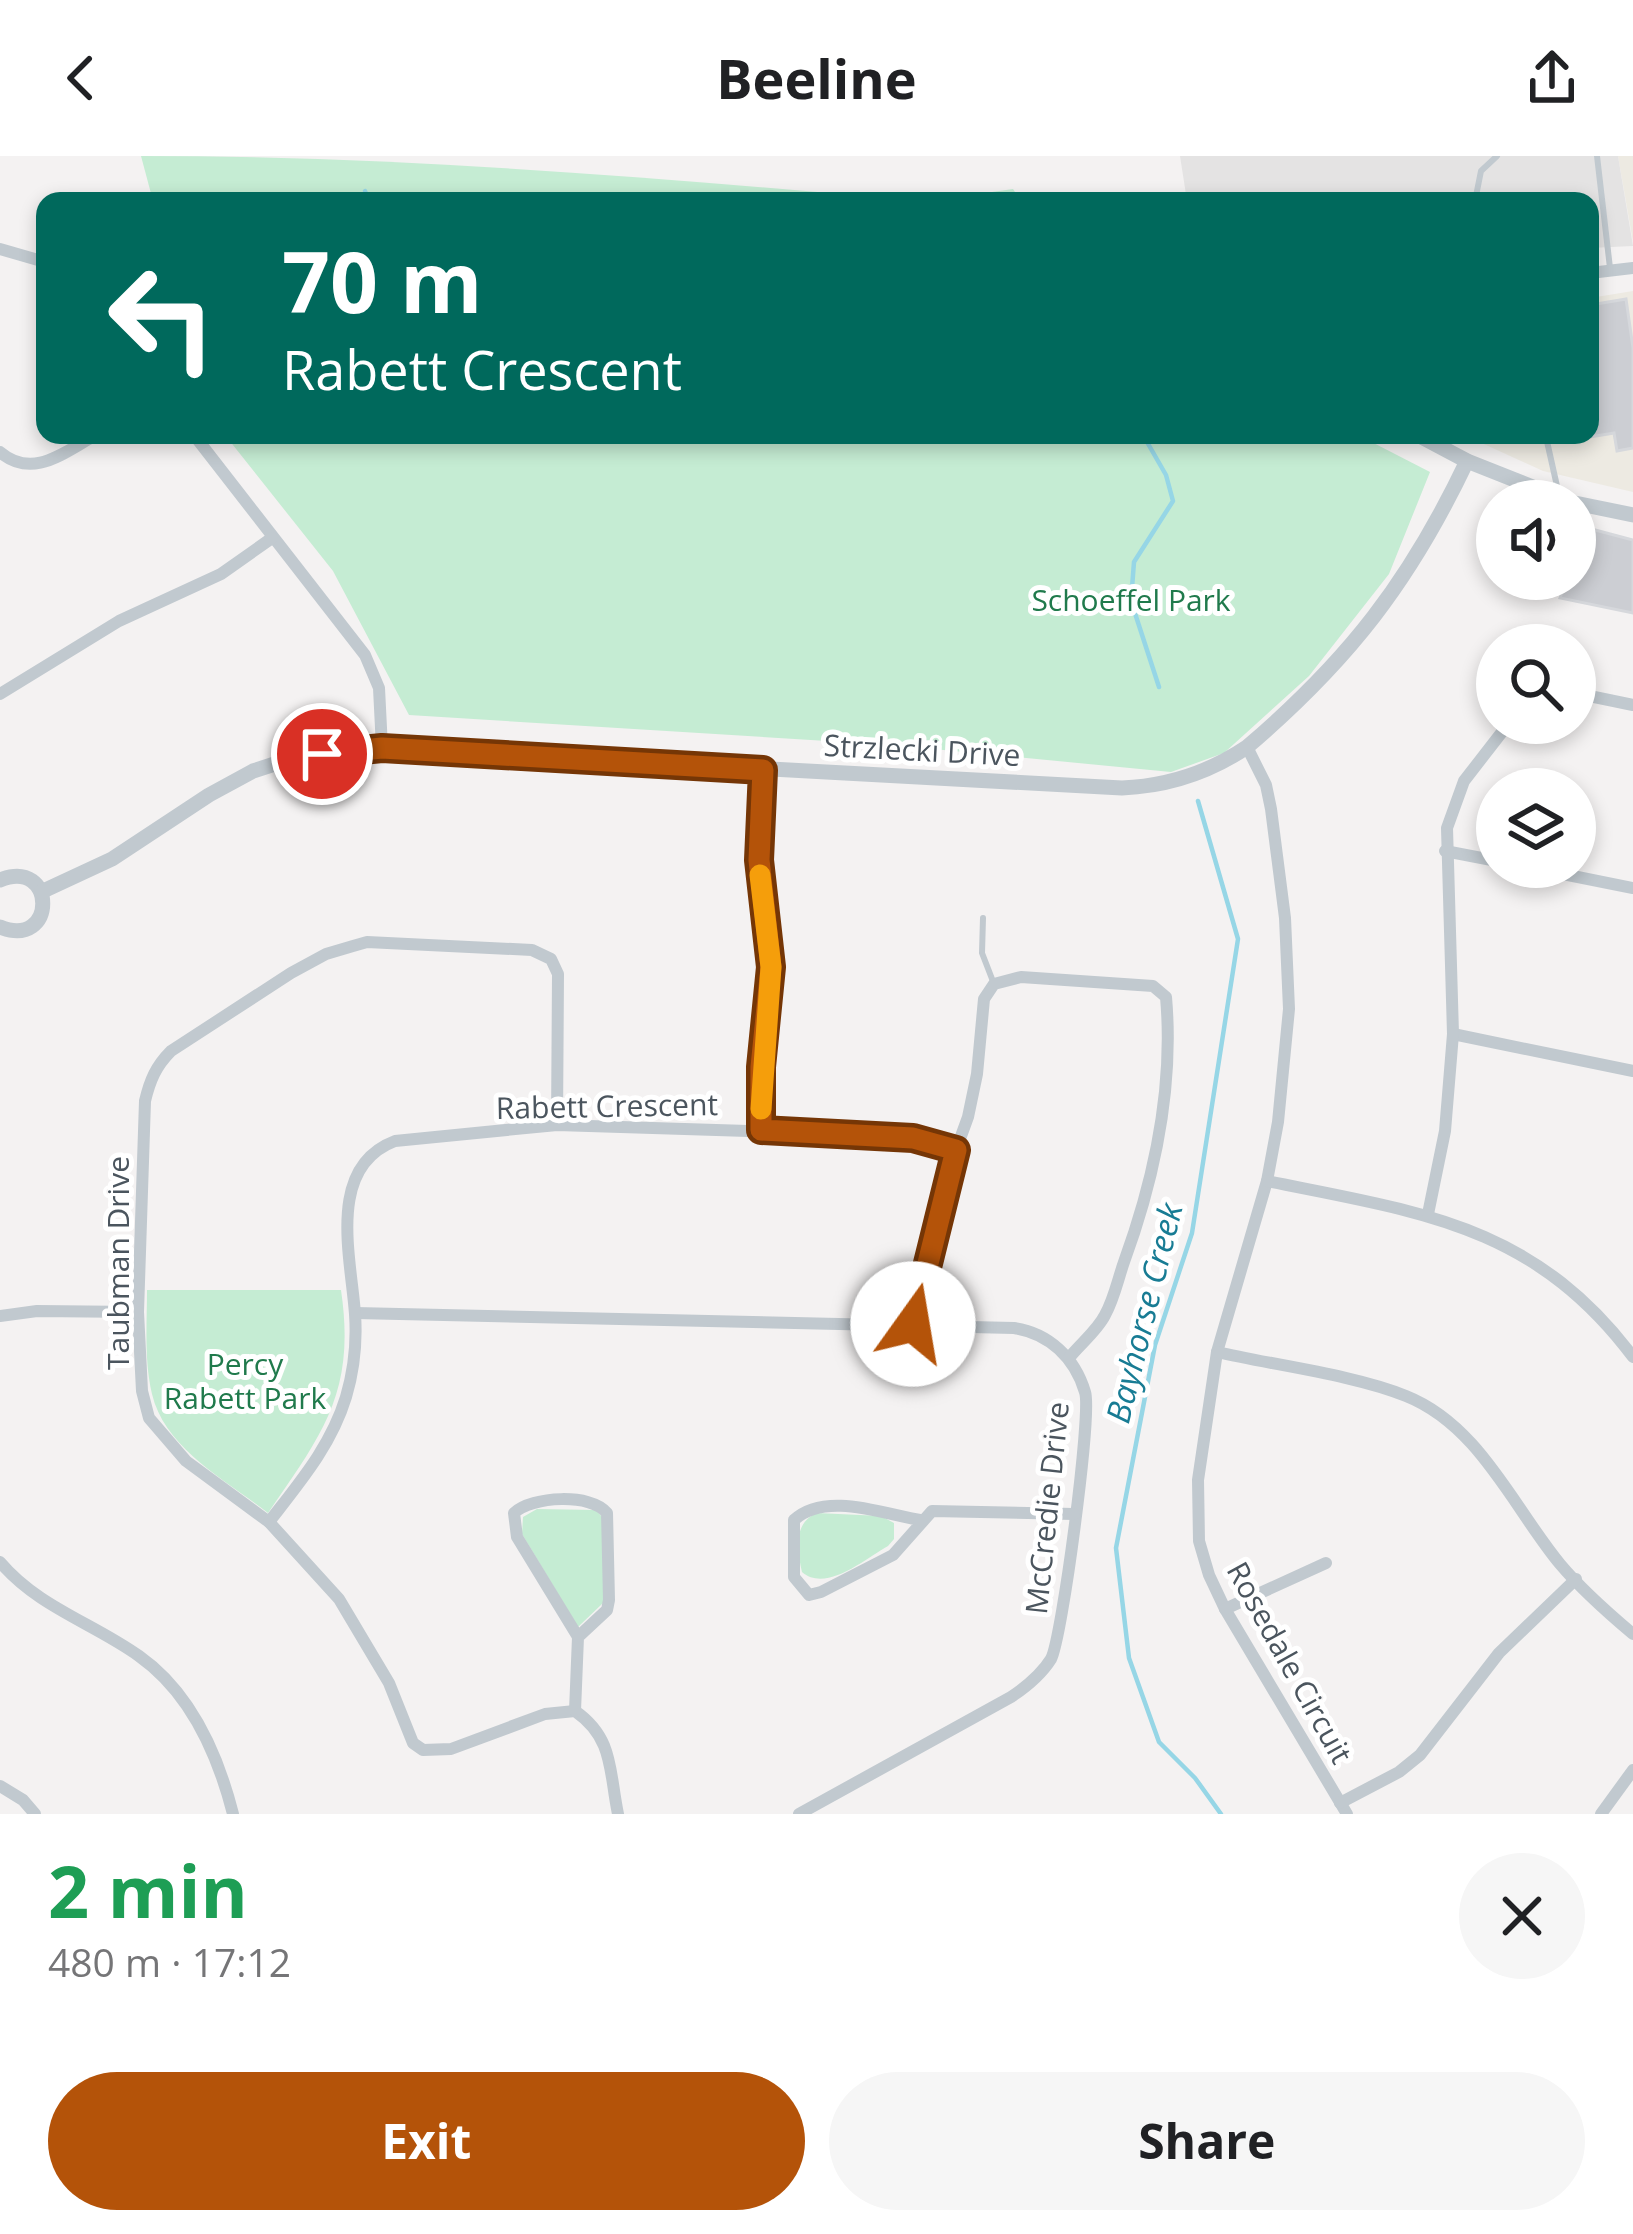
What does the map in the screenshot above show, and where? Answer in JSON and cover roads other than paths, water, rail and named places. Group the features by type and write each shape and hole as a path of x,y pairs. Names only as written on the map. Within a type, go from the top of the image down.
{"street":[{"path":"0,249 36,259"},
{"path":"1599,273 1633,268"},
{"path":"0,452 18,464 41,464 78,444"},
{"path":"201,444 365,655 379,688 382,748"},
{"path":"1436,444 1516,480"},
{"name":"Strzlecki Drive","path":"41,892 112,859 253,771 296,758 382,748 1142,787 1185,778 1247,747 1322,676 1394,594 1424,549 1467,460"},
{"path":"1596,507 1633,515"},
{"path":"0,694 119,621 221,574 272,538"},
{"path":"1596,697 1633,705"},
{"path":"1428,1214 1445,1131 1453,1034 1447,828 1456,796 1492,744"},
{"name":"Rosedale Circuit","path":"1247,747 1266,785 1271,809 1289,974 1284,1086 1267,1181 1217,1352 1196,1510 1208,1576 1344,1808"},
{"path":"761,1130 761,1067 771,967 759,860 763,770"},
{"path":"1445,851 1476,857"},
{"path":"0,856 3,878 26,878 41,892 42,913 34,925 14,932 0,927"},
{"path":"1596,881 1633,888"},
{"name":"Taubman Drive","path":"557,1125 558,974 551,959 532,950 367,943 326,954 171,1051 157,1066 145,1101 138,1312 142,1391 149,1418 186,1461 269,1522 300,1554 350,1616 388,1683 413,1743 423,1750 451,1749 545,1714 575,1711"},
{"path":"913,1324 977,1074 984,999 994,983 1021,977 1154,986 1166,997 1167,1090 1140,1213 1105,1315 1069,1358"},
{"path":"1453,1034 1633,1071"},
{"name":"Rabett Crescent","path":"269,1522 324,1450 345,1399 355,1357 349,1216 354,1181 364,1158 376,1149 395,1141 557,1125 913,1138 956,1150"},
{"path":"1267,1181 1428,1214 1501,1242 1552,1274 1596,1313 1633,1357"},
{"path":"0,1316 37,1311 138,1312"},
{"name":"McCredie Drive","path":"355,1312 1028,1330 1069,1358 1088,1402 1058,1640 1041,1672 1010,1697 799,1814"},
{"path":"1217,1352 1372,1386 1425,1406 1462,1432 1576,1579 1633,1634"},
{"path":"578,1637 607,1610 608,1513 592,1502 530,1502 514,1513 518,1537 578,1637 575,1711 599,1730 606,1745 618,1814"},
{"path":"920,1520 868,1509 808,1510 794,1520 794,1577 809,1595 821,1592 892,1555 932,1511 1074,1514"},
{"path":"0,1562 45,1602 139,1655 164,1679 212,1750 233,1814"},
{"path":"1225,1609 1327,1563"},
{"path":"1344,1808 1420,1755 1499,1653 1576,1579"},
{"path":"1601,1814 1633,1770"},
{"path":"0,1786 35,1814"}],"lane":[{"path":"1476,192 1480,171 1497,156"},
{"path":"1597,156 1611,272"},
{"path":"1548,444 1561,480"},
{"path":"983,918 982,953 994,983"}],"waterway":[{"name":"Bayhorse Creek","path":"1148,444 1166,475 1173,501 1134,562 1131,601 1159,687"},
{"name":"Bayhorse Creek","path":"1198,801 1238,939 1192,1233 1155,1345 1116,1548 1129,1658 1159,1742 1195,1778 1221,1814"}],"park label":[{"name":"Schoeffel Park","path":"1131,601"},
{"name":"Percy Rabett Park","path":"245,1382"}]}
